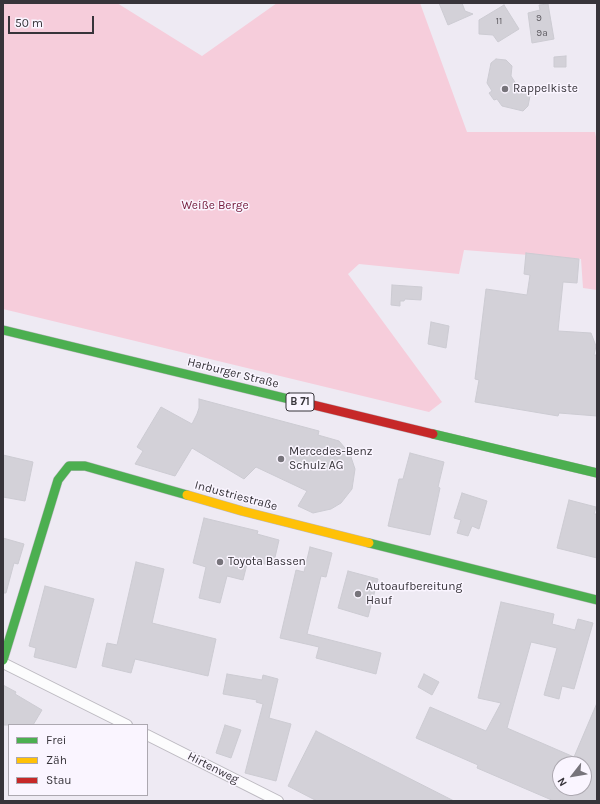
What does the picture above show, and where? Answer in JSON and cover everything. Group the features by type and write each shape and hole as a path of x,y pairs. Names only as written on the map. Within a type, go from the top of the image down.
{"street":[{"name":"Harburger Straße","path":"3,330 597,474"},
{"name":"Industriestraße","path":"3,660 58,480 69,466 85,466 242,511 597,600"},
{"path":"3,663 125,724"},
{"name":"Hirtenweg","path":"148,736 278,801"}],"green space":[{"name":"Weiße Berge","path":"3,3 117,3 202,56 277,3 420,3 467,132 595,132 597,142 597,290 583,288 581,259 464,250 459,274 359,264 348,274 442,402 429,412 3,309"}],"building":[{"path":"439,3 462,3 465,11 473,14 448,25"},
{"path":"548,4 554,39 532,43 528,13 540,10 539,5"},
{"path":"504,5 519,29 498,42 493,35 479,34 479,20"},
{"path":"566,56 566,67 554,67 554,57"},
{"path":"496,59 506,60 512,66 511,76 518,87 525,90 530,96 528,106 523,111 502,106 497,99 494,100 489,93 492,91 487,83 491,63"},
{"path":"526,253 579,259 577,283 563,282 558,331 591,333 596,346 594,355 597,355 597,416 559,413 558,416 475,402 479,380 475,379 486,289 527,295 530,275 524,274"},
{"path":"392,285 422,287 421,300 405,299 404,301 400,301 400,306 391,305"},
{"path":"431,322 449,326 446,348 428,344"},
{"name":"Mercedes-Benz Schulz AG","path":"199,399 319,431 318,435 339,441 350,454 355,469 352,489 341,503 331,509 313,513 298,506 307,491 256,467 244,479 192,448 175,476 135,464 143,451 137,447 161,407 192,424 199,408"},
{"path":"410,453 444,462 430,535 388,526 399,479 403,479"},
{"path":"3,455 33,462 25,501 3,497"},
{"path":"462,493 487,501 479,529 472,526 468,536 457,533 461,520 454,518"},
{"path":"569,500 596,507 594,514 597,514 597,558 557,548"},
{"name":"Toyota Bassen","path":"204,518 258,531 257,534 279,540 273,566 248,560 243,580 227,576 220,603 199,598 206,567 193,563"},
{"path":"3,538 24,544 18,564 14,563 6,593 3,593"},
{"path":"310,547 332,553 326,577 321,576 307,634 381,653 376,674 316,658 319,647 280,638 296,570 304,572"},
{"path":"136,562 164,569 152,623 216,639 208,676 135,659 131,673 102,666 107,643 117,645"},
{"name":"Autoaufbereitung Hauf","path":"348,571 378,579 368,617 338,608"},
{"path":"45,586 94,599 76,668 34,657 36,648 29,646"},
{"path":"501,602 554,614 552,624 575,630 578,619 593,623 574,689 562,686 559,699 544,695 557,648 531,642 507,728 572,756 552,756 552,796 592,796 592,756 574,756 597,703 597,801 554,801 477,768 478,765 416,738 430,707 486,731 501,703 478,698"},
{"path":"227,674 262,680 263,675 278,679 269,718 291,724 276,781 245,773 263,704 256,702 257,700 223,694"},
{"path":"424,674 439,682 432,695 418,687"},
{"path":"3,685 42,710 34,724 3,725"},
{"path":"225,725 241,730 231,758 216,753"},
{"path":"316,731 454,801 317,801 288,786"}],"traffic: fast":[{"path":"3,330 297,401"},
{"path":"433,434 597,473"},
{"path":"3,660 58,480 69,466 85,466 187,495"},
{"path":"369,543 597,600"}],"traffic: slow":[{"path":"187,495 242,511 369,543"}],"traffic: jam":[{"path":"297,401 433,434"}],"place":[{"name":"Rappelkiste","path":"505,89"},
{"name":"Mercedes-Benz Schulz AG","path":"281,459"},
{"name":"Toyota Bassen","path":"220,562"},
{"name":"Autoaufbereitung Hauf","path":"358,594"}]}
